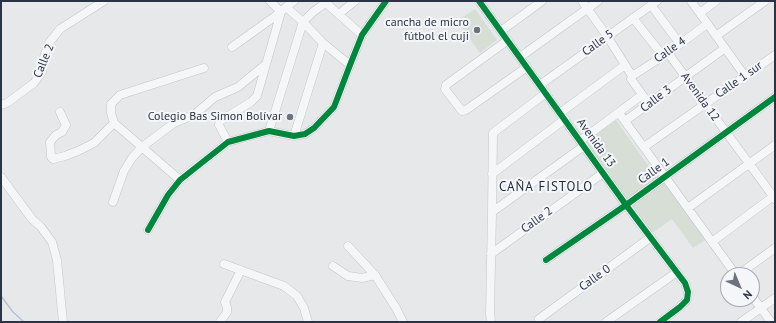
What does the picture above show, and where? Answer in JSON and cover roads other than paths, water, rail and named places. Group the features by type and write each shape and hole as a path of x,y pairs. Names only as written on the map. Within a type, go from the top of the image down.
{"street":[{"name":"Calle 2","path":"1,105 7,103 34,83 42,72 44,57 49,43 60,28 104,1"},
{"path":"270,1 303,22 323,43 350,65"},
{"path":"232,47 294,1"},
{"path":"338,14 355,1"},
{"path":"148,230 168,195 180,180 228,142 269,131 294,136 305,134 314,128 334,107 362,35 386,1"},
{"path":"501,31 542,1"},
{"path":"582,1 607,36 632,76 631,79 649,104"},
{"path":"520,57 598,1"},
{"path":"691,1 745,76"},
{"path":"700,13 716,1"},
{"path":"716,36 764,1"},
{"path":"269,131 303,22 313,12 327,2 362,35"},
{"name":"Avenida 13","path":"483,2 501,31 562,116 626,205 685,283 688,292 687,300 660,322"},
{"path":"654,3 680,44"},
{"name":"Calle 5","path":"540,85 654,3"},
{"path":"228,142 219,125 220,121 251,102 257,96 283,10"},
{"name":"Avenida 12","path":"633,18 685,77 774,197"},
{"name":"Calle 4","path":"632,76 665,55 708,24"},
{"path":"508,40 446,85 445,89 462,111 466,110 527,66"},
{"path":"294,136 323,43"},
{"name":"Calle 3","path":"625,121 724,48"},
{"name":"Calle 1 sur","path":"644,148 775,55"},
{"path":"113,202 124,171 132,158 142,147 174,123 194,115 215,98 238,87 266,64"},
{"path":"492,174 625,65"},
{"path":"180,180 114,123 111,113 112,104 120,95 204,68"},
{"path":"491,322 493,133 546,93"},
{"name":"Calle 3","path":"492,212 642,95"},
{"name":"Calle 1","path":"546,260 626,205 775,97"},
{"path":"60,112 66,125 62,132 56,135 50,142 51,157 53,159 66,156 94,143 114,123"},
{"path":"619,113 731,267"},
{"path":"688,208 775,145"},
{"name":"Calle 2","path":"491,254 603,173"},
{"path":"1,177 32,219 41,227 52,242 57,260 63,322"},
{"path":"712,242 774,197"},
{"name":"Calle 0","path":"539,320 651,237"},
{"path":"348,246 375,275 403,322"},
{"path":"748,267 775,248"},
{"path":"224,264 284,286 297,296 304,308 308,322"},
{"path":"333,266 348,276 362,278 375,275"},
{"path":"220,322 227,312 225,302 241,270"},
{"path":"606,322 677,272"},
{"path":"741,322 775,298"},
{"path":"760,308 771,322"}],"waterway":[{"path":"1,296 13,312 24,322"}],"place":[{"name":"cancha de micro fútbol el cuji","path":"477,30"},
{"name":"Colegio Bas Simon Bolívar","path":"290,117"}],"district":[{"name":"CAÑA FISTOLO","path":"546,187"}]}
